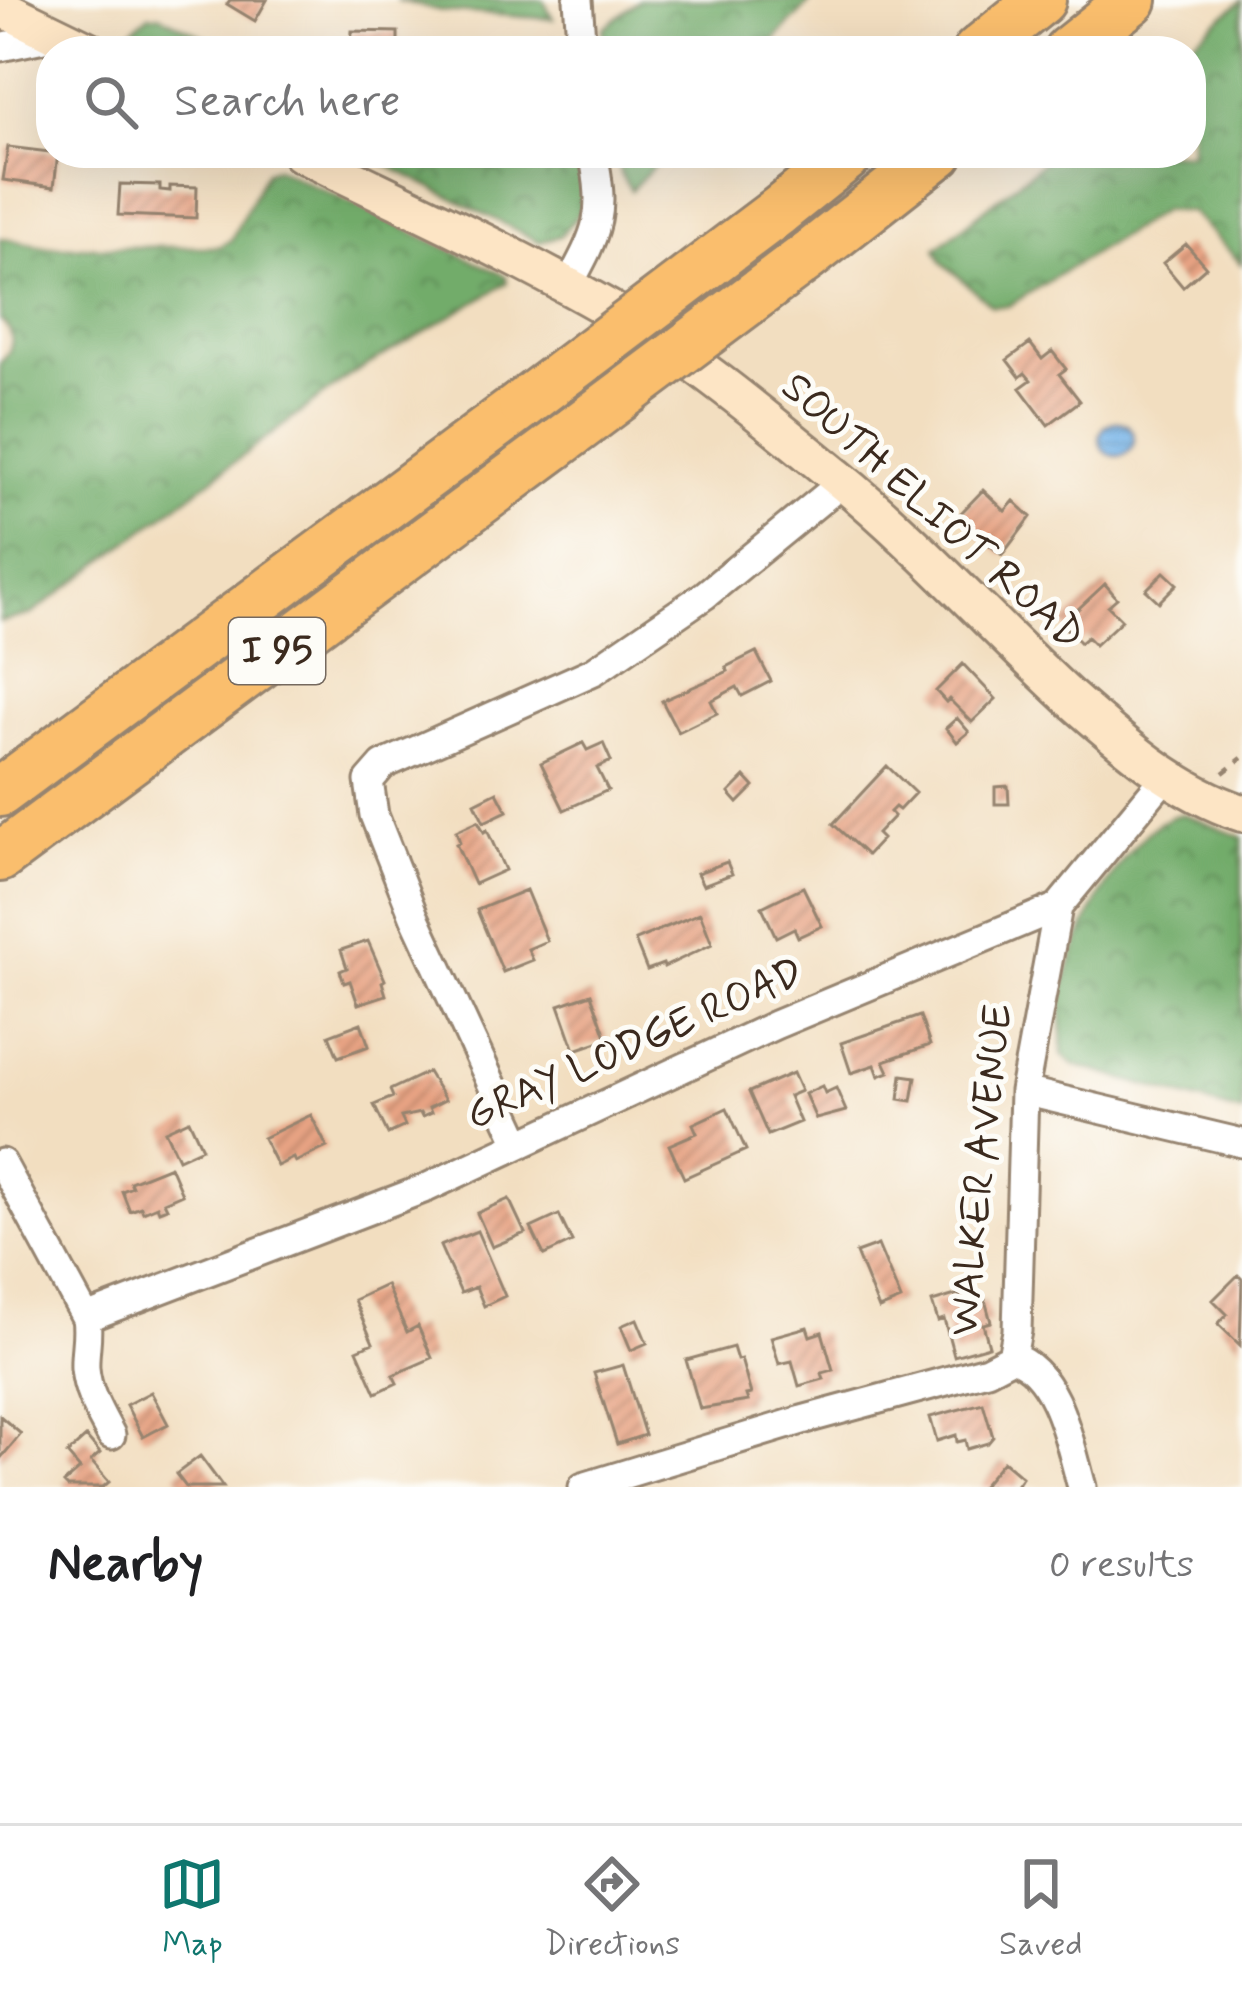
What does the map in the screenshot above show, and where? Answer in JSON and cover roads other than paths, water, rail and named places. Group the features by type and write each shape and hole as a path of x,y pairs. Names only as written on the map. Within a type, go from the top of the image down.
{"highway":[{"path":"997,36 1041,0"},
{"path":"1086,36 1132,0"},
{"name":"I 95","path":"0,792 523,404 831,168"},
{"name":"I 95","path":"0,857 920,168"}],"main road":[{"path":"0,7 60,36"},
{"name":"SOUTH ELIOT ROAD","path":"330,168 568,286 638,326 843,482 1088,714 1166,776 1242,813"}],"street":[{"path":"578,0 581,36"},
{"path":"0,46 36,45"},
{"path":"568,286 590,246 599,217 602,196 596,168"},
{"path":"519,1143 414,916 374,814 369,781 383,764 594,671 705,595 843,482"},
{"name":"GRAY LODGE ROAD","path":"86,1318 426,1187 775,1024 1058,907 1166,776"},
{"name":"WALKER AVENUE","path":"583,1487 987,1370 1012,1357 1017,1331 1024,1091 1058,907"},
{"path":"1024,1091 1242,1144"},
{"path":"2,1163 86,1318 85,1368 90,1393 112,1435"},
{"path":"1012,1357 1029,1363 1043,1381 1082,1487"}],"water":[{"path":"1117,422 1129,427 1134,439 1129,451 1117,456 1105,451 1100,439 1105,427"}]}
